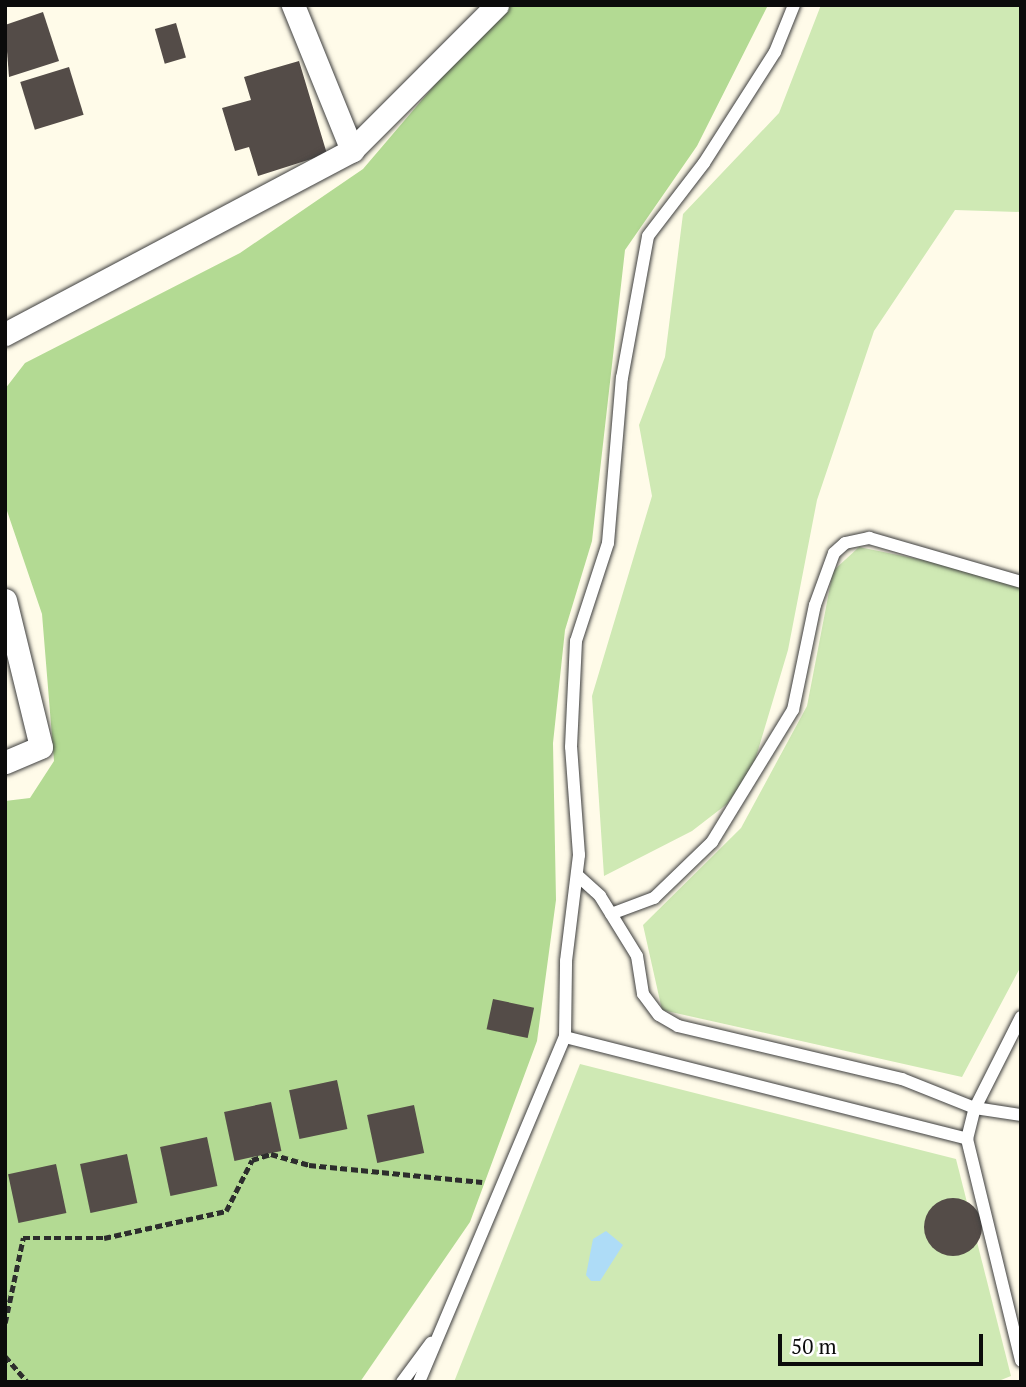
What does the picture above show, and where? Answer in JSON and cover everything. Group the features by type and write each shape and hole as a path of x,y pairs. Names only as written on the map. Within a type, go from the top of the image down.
{"street":[{"path":"293,5 352,150"},
{"path":"5,334 352,150 497,5"},
{"path":"5,600 41,747 5,762"}],"lane":[{"path":"419,1382 565,1037 566,961 576,875 571,747 576,641 608,543 622,378 648,236 704,163 775,52 794,5"},
{"path":"611,914 654,898 712,842 793,710 818,596 834,553 845,543 869,538 1021,582"},
{"path":"576,875 611,914 637,956 643,994 659,1015 678,1026 902,1079 975,1108 1021,1115"},
{"path":"1021,1017 975,1108 967,1139 1021,1360"},
{"path":"565,1037 967,1139"},
{"path":"402,1382 445,1322"}],"path":[{"path":"5,1323 23,1238 104,1238 226,1211 252,1160 271,1154 309,1165 501,1183"},
{"path":"5,1356 28,1382"}],"green space":[{"path":"503,5 768,5 697,146 625,250 592,541 565,630 553,743 556,900 537,1041 470,1222 360,1382 5,1382 5,801 30,798 54,761 42,614 5,505 5,389 25,363 240,253 363,169"},
{"path":"821,5 1021,5 1021,212 955,210 874,331 817,500 788,650 753,767 727,804 692,831 604,876 592,696 652,496 639,425 665,357 683,214 779,113"},
{"path":"859,547 1021,580 1021,966 962,1077 662,1010 643,925 741,828 807,706 833,571"},
{"path":"580,1064 956,1159 1011,1376 996,1382 454,1382"}],"water":[{"path":"606,1231 623,1245 600,1281 591,1281 586,1275 593,1239"}],"building":[{"path":"43,12 59,61 9,77 5,25"},
{"path":"176,23 186,58 165,64 155,29"},
{"path":"299,61 327,154 258,176 249,147 235,151 222,108 251,100 244,77"},
{"path":"69,67 84,115 35,130 20,82"},
{"path":"493,999 534,1008 528,1038 487,1029"},
{"path":"337,1080 347,1129 299,1139 289,1090"},
{"path":"271,1102 281,1151 234,1161 224,1112"},
{"path":"414,1105 424,1153 377,1163 367,1115"},
{"path":"207,1137 217,1186 170,1196 160,1147"},
{"path":"127,1154 137,1203 90,1213 80,1164"},
{"path":"56,1164 66,1213 18,1223 8,1174"},
{"path":"953,1198 969,1203 977,1211 982,1227 977,1243 969,1251 953,1256 937,1251 929,1243 924,1227 929,1211 937,1203"}]}
